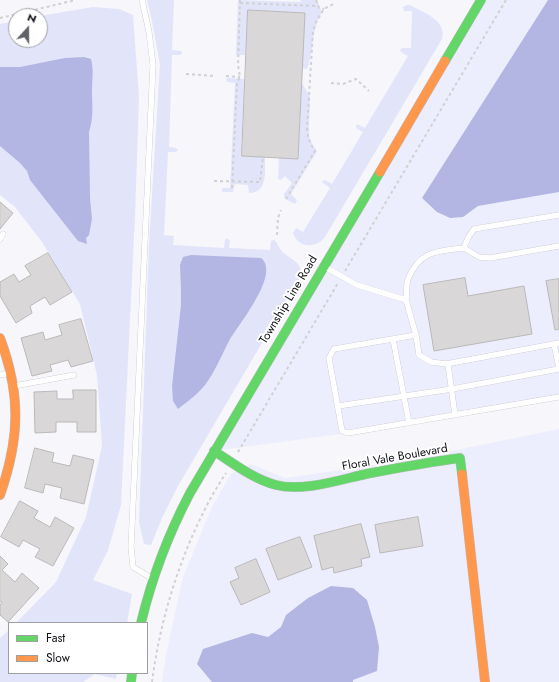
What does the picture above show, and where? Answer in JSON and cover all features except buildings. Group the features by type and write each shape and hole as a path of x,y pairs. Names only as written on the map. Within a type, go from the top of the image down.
{"street":[{"name":"Township Line Road","path":"141,622 153,579 181,509 481,0"},
{"path":"0,338 11,373 16,414 16,434 7,478 0,496"},
{"name":"Floral Vale Boulevard","path":"214,451 256,477 282,486 300,486 326,482 460,458 485,682"}],"lane":[{"path":"142,0 149,32 152,65 131,547 133,567 153,579"},
{"path":"464,248 474,229 559,215"},
{"path":"338,406 452,389 559,368 556,344 448,364 431,362 419,355 416,335 406,300 408,279 420,260 435,251 464,248 479,257 490,258 559,246"},
{"path":"324,266 357,284 406,300"},
{"path":"416,335 334,349 330,358 342,431 348,433 559,397"},
{"path":"393,339 409,423"},
{"path":"448,364 455,415"},
{"path":"0,375 11,373"},
{"path":"13,386 74,375"}],"path":[{"path":"0,18 76,0"},
{"path":"316,0 318,6"},
{"path":"152,682 162,620 190,540 206,506 506,0"},
{"path":"232,188 237,82 240,77 238,65 240,2 318,6 319,8 324,9"},
{"path":"286,199 315,151 310,144 308,137 313,31 316,22 324,9 335,4"},
{"path":"186,74 215,76"},
{"path":"226,76 240,77"},
{"path":"331,83 343,84 356,79 369,92"},
{"path":"214,181 260,182 262,157"},
{"path":"277,235 278,218 281,210"}],"shaded area":[{"path":"147,0 174,0 172,50 181,51 182,53 180,55 172,55 169,147 176,148 178,150 176,152 168,152 164,235 174,236 173,245 224,248 225,240 227,238 230,241 229,248 270,250 271,241 274,240 285,254 298,264 301,272 300,278 178,486 162,518 151,545 144,544 139,522 149,244 160,64"},
{"path":"238,0 301,2 301,0 317,0 322,12 318,19 314,33 310,60 307,69 302,68 305,13 249,10 246,55 236,55"},
{"path":"481,0 559,0 559,397 348,433 214,451"},
{"path":"407,5 428,14 438,22 443,32 442,39 325,237 317,244 303,244 295,238 293,233 296,228 303,232 330,188 322,181 325,180 332,184 363,132 356,128 357,124 365,128 408,56 400,50 402,48 411,48 412,11 404,11 403,7"},
{"path":"93,7 119,9 133,15 139,98 135,216 121,505 108,550 93,580 132,594 127,622 17,622 56,582 86,517 102,446 97,375 80,304 42,242 15,207 0,195 0,24 8,22 8,48 48,48 48,15"},
{"path":"226,78 245,79 242,156 265,157 264,180 260,189 255,192 249,193 248,185 235,184 233,192 222,191 222,188 230,188 235,83 227,82"},
{"path":"302,83 310,97 309,136 317,151 291,194 297,200 295,204 284,198 284,194 292,183 285,176 281,180 278,179 279,158 298,159"},
{"path":"559,429 559,682 162,682 166,655 183,577 212,507 231,474 251,464 285,478 402,461"},
{"path":"8,631 8,674 95,674 83,682 0,682 0,638"},
{"path":"95,674 117,674 116,679"}],"water":[{"path":"548,0 559,0 559,192 478,206 463,217 450,218 437,212 422,198"},
{"path":"84,57 91,59 93,71 92,116 89,132 90,198 92,219 89,235 86,238 87,244 78,241 30,180 27,171 0,146 0,67 20,67 65,58"},
{"path":"191,255 261,258 266,266 266,275 256,300 229,341 209,380 199,392 178,409 173,401 172,386 181,305 180,265 183,257"},
{"path":"331,586 353,588 367,600 379,647 377,671 353,680 353,682 212,682 197,664 203,649 252,633 268,637 281,627 286,615 308,598"}],"traffic: fast":[{"path":"445,61 481,0"},
{"path":"141,622 161,556 190,493 380,172"},
{"path":"214,451 259,479 287,487 321,484 366,474 460,458 462,474"},
{"path":"131,682 132,674"}],"traffic: slow":[{"path":"380,172 445,61"},
{"path":"0,338 7,358 15,397 14,435 7,474 0,495"},
{"path":"462,474 485,682"}]}
